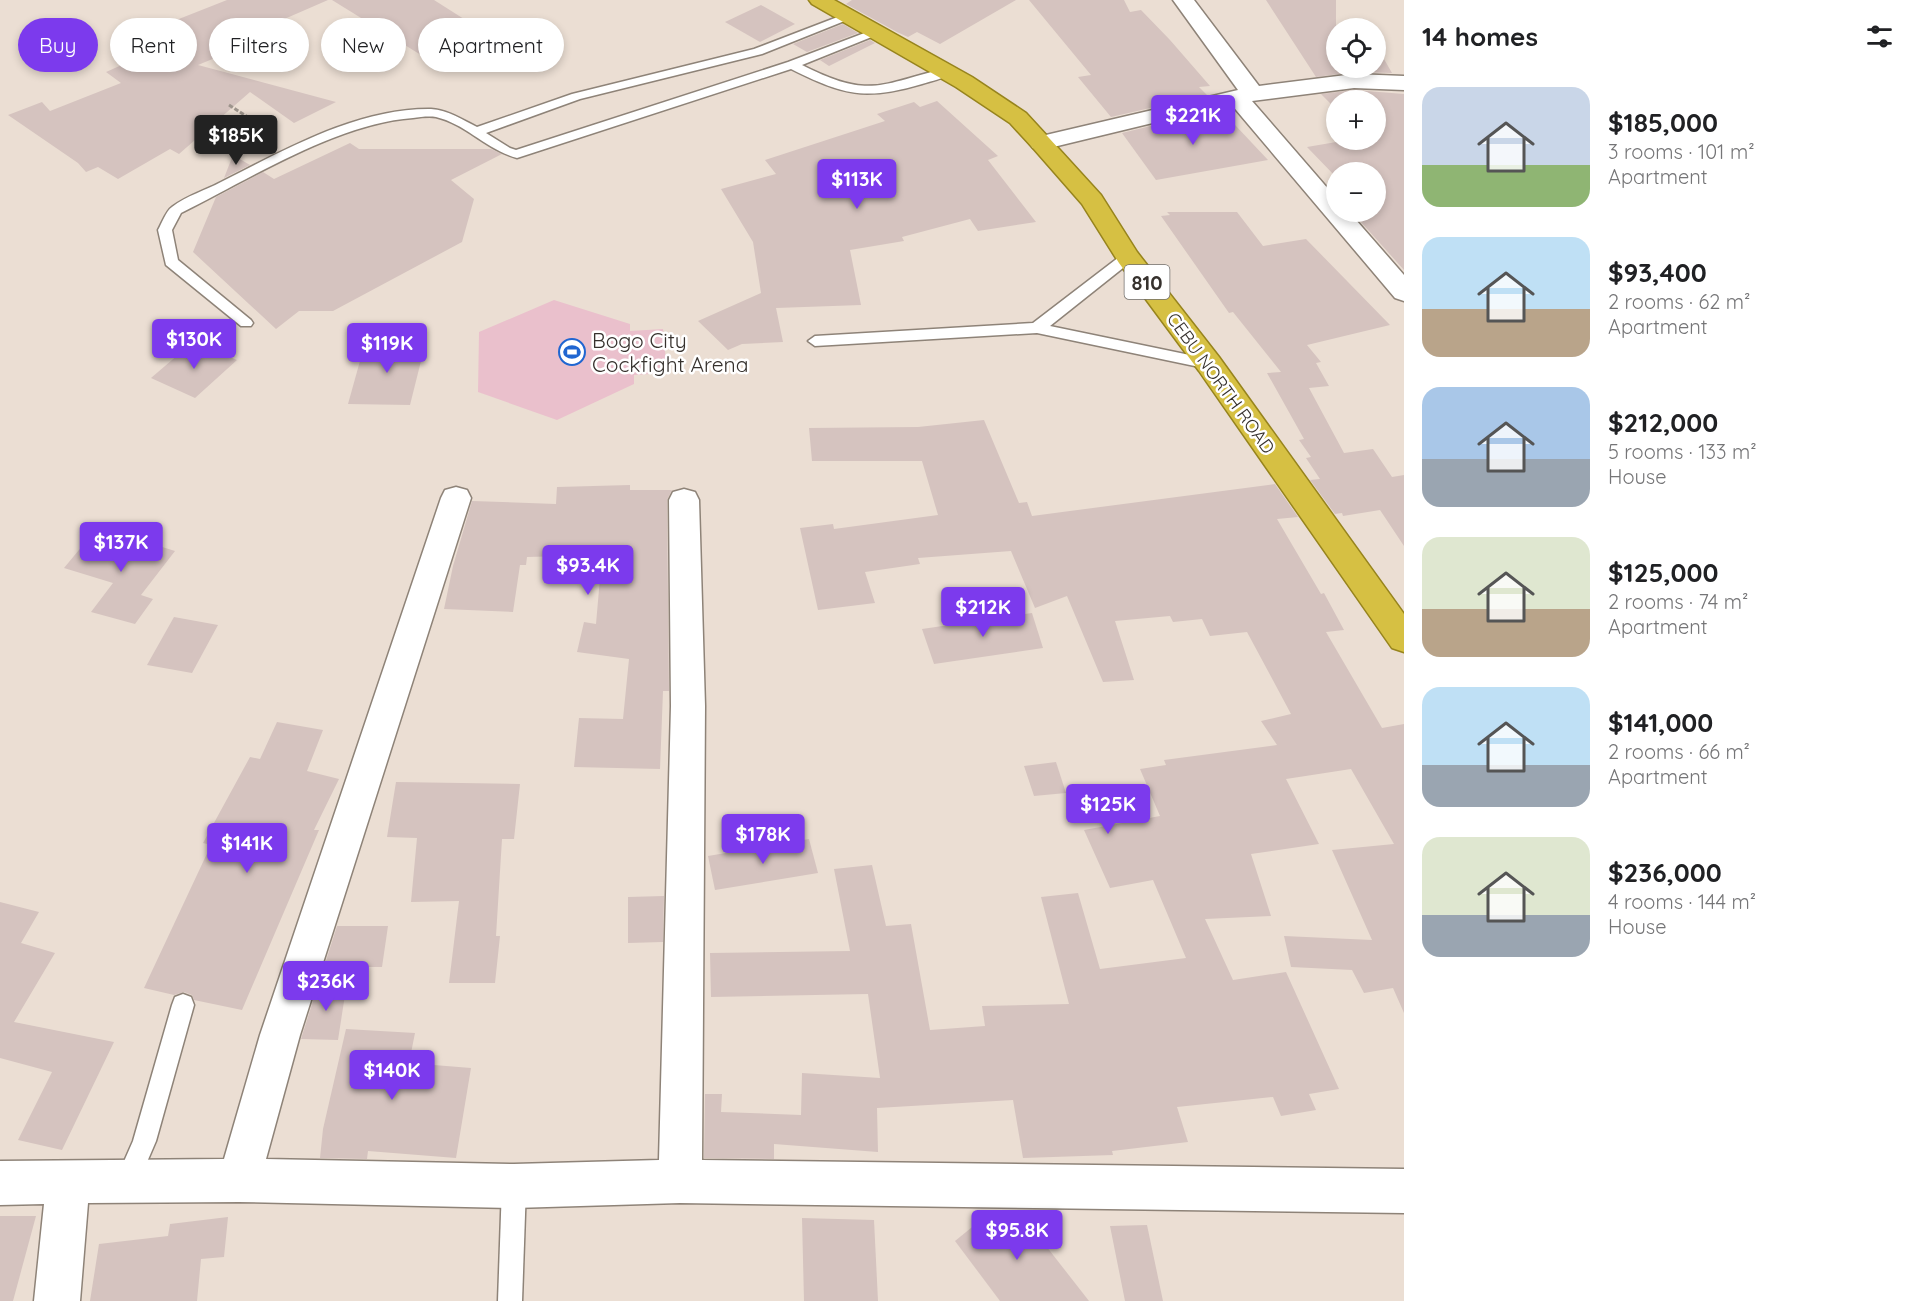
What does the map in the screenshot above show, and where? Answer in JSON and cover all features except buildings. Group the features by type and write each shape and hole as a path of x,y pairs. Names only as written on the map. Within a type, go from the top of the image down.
{"highway":[{"name":"CEBU NORTH ROAD","path":"819,0 946,72 1018,118 1041,143 1092,200 1128,257 1209,364 1404,639"}],"street":[{"path":"1183,0 1245,95 1404,292"},
{"path":"1041,143 1169,111 1245,95 1355,80 1404,83"},
{"path":"239,1180 280,1035 456,498"},
{"path":"680,1181 688,706 684,500"},
{"path":"0,1183 239,1180 514,1185 680,1181 1404,1191"},
{"path":"57,1301 68,1183"}],"lane":[{"path":"246,323 171,262 165,230 176,210 324,138 396,115 434,113 477,132 505,151 517,154 688,84 747,55 848,16"},
{"path":"477,132 510,117 603,88 688,84 792,65 875,32"},
{"path":"792,65 843,88 867,91 897,88 946,72"},
{"path":"1037,328 1128,257"},
{"path":"815,341 1037,328 1209,364"},
{"path":"128,1182 144,1141 183,1005"},
{"path":"510,1301 514,1185"}],"path":[{"path":"229,105 263,125 296,152"}],"shaded area":[{"name":"Bogo City Cockfight Arena","path":"554,300 630,324 630,331 663,329 667,373 634,375 634,384 557,420 478,392 479,332"}],"place":[{"name":"Bogo City Cockfight Arena","path":"572,352"}]}
